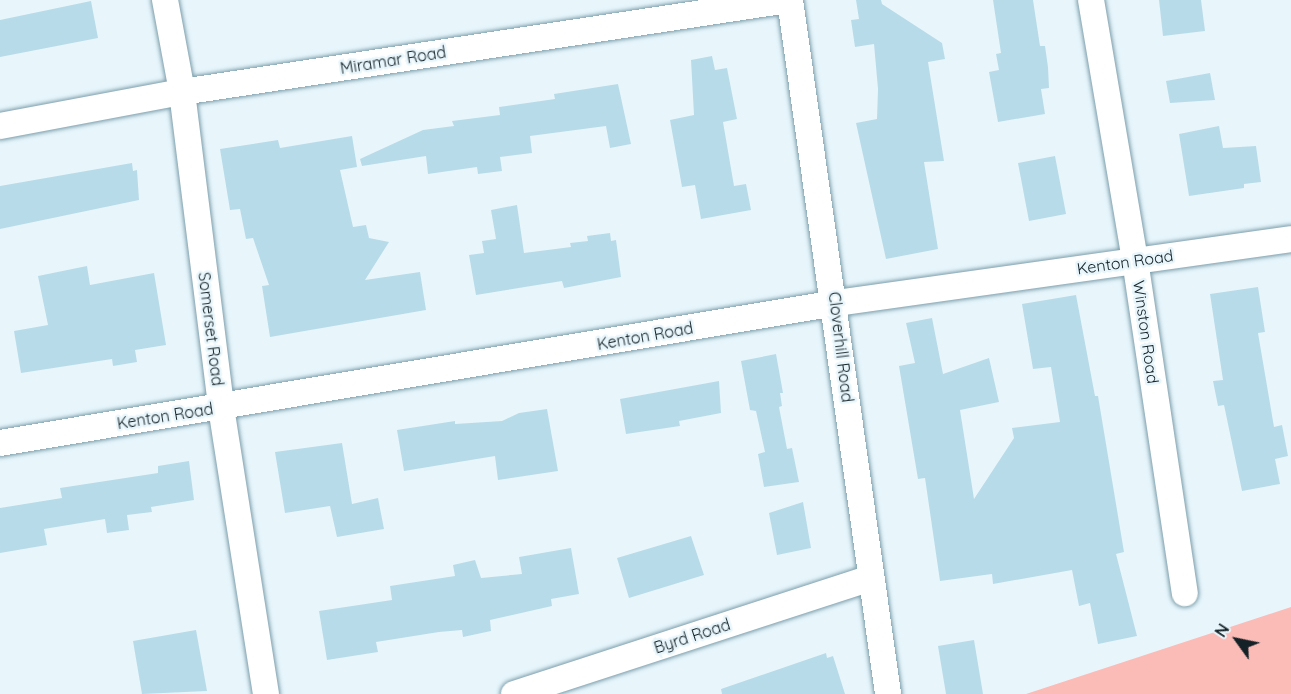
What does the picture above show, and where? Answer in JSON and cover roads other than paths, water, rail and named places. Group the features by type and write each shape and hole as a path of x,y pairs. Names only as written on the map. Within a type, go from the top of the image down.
{"street":[{"name":"Somerset Road","path":"165,0 182,92 221,407 266,694"},
{"name":"Miramar Road","path":"0,126 182,92 789,0"},
{"name":"Cloverhill Road","path":"789,0 836,303 870,578 888,694"},
{"name":"Winston Road","path":"1092,0 1136,260 1185,593"},
{"name":"Kenton Road","path":"0,443 836,303 1291,239"},
{"name":"Byrd Road","path":"514,694 870,578"}]}
